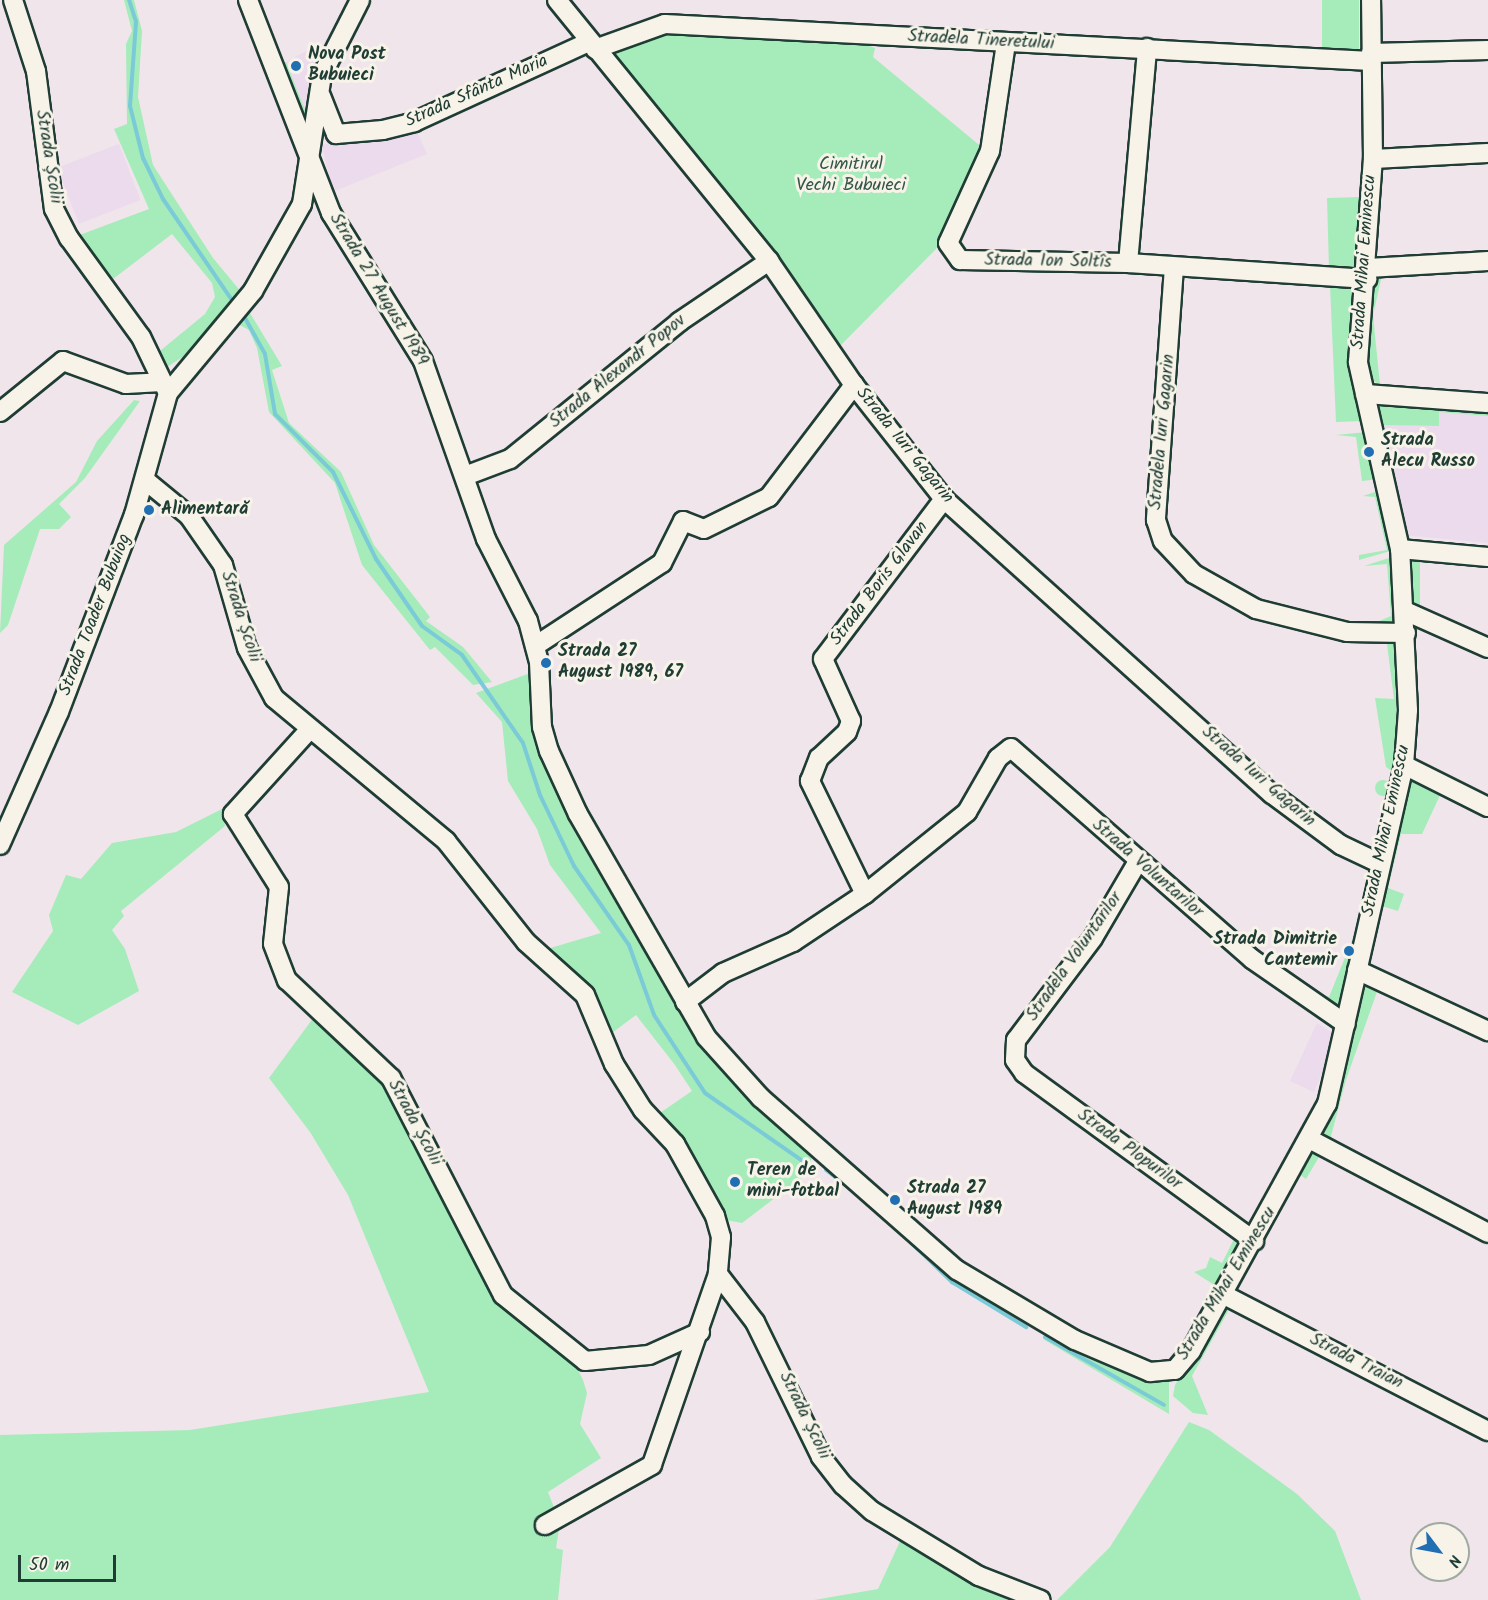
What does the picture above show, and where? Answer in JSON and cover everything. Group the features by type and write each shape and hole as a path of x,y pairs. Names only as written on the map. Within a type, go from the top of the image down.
{"street":[{"name":"Strada Școlii","path":"14,0 36,71 54,209 141,337 165,387"},
{"name":"Strada 27 August 1989","path":"248,0 331,213 423,361 486,539 535,646 549,752 578,814 706,1037 761,1098 957,1270 1131,1368 1175,1370"},
{"name":"Strada Toader Bubuiog","path":"0,845 59,712 145,480 165,387 253,291 302,204 311,158 319,92 332,51 360,0"},
{"name":"Strada Iuri Gagarin","path":"557,0 769,261 854,385 944,499 1272,794 1341,845 1381,864"},
{"name":"Strada Mihai Eminescu","path":"1175,1370 1224,1295 1311,1140 1327,1104 1404,765 1406,633 1400,549 1365,394 1358,345 1368,274 1372,159 1371,0"},
{"name":"Stradela Tineretului","path":"592,45 663,24 1006,43 1371,57 1488,50"},
{"name":"Strada Ion Soltîs","path":"1006,43 990,152 957,217 950,253 960,260 1128,263 1174,267 1368,274 1488,261"},
{"name":"Strada Sfânta Maria","path":"319,92 336,134 383,130 414,122 592,45"},
{"path":"1128,263 1147,48"},
{"path":"1372,159 1488,153"},
{"name":"Strada Alexandr Popov","path":"465,476 510,459 679,322 769,261"},
{"name":"Stradela Iuri Gagarin","path":"1174,267 1155,520 1163,541 1194,574 1256,609 1347,633 1406,633"},
{"path":"0,412 63,361 126,384 165,387"},
{"path":"535,646 662,563 683,521 704,529 769,497 854,385"},
{"path":"1365,394 1488,403"},
{"name":"Strada Școlii","path":"145,480 189,516 224,565 261,679 310,729 446,841 526,942 585,995 614,1064 701,1186 721,1237 718,1274 700,1332 652,1465 545,1525"},
{"name":"Strada Boris Glavan","path":"865,894 810,781 819,758 848,732 850,721 824,659 944,499"},
{"path":"1400,549 1488,557"},
{"path":"1405,611 1488,648"},
{"name":"Strada Școlii","path":"310,729 233,814 279,887 273,944 287,980 391,1078 510,1300 585,1361 650,1354 700,1332"},
{"name":"Strada Voluntarilor","path":"865,894 967,812 998,758 1011,748 1137,863 1252,958 1346,1024"},
{"path":"1404,765 1488,807"},
{"name":"Stradela Voluntarilor","path":"1013,1051 1093,938 1137,863"},
{"path":"684,1002 723,973 793,942 865,894"},
{"path":"1357,970 1488,1031"},
{"name":"Strada Plopurilor","path":"1013,1051 1024,1073 1254,1241"},
{"path":"1311,1140 1488,1233"},
{"name":"Strada Școlii","path":"718,1274 755,1322 821,1456 843,1485 872,1511 979,1576 1041,1600"},
{"name":"Strada Traian","path":"1224,1295 1488,1431"}],"shaded area":[{"path":"312,48 314,54 320,49 324,54 309,120 286,62"},
{"path":"415,127 427,154 332,192 322,145"},
{"path":"119,144 141,200 79,224 57,168"},
{"path":"1439,412 1488,416 1488,543 1403,535 1379,425 1438,426"},
{"path":"1317,1023 1331,1032 1334,1044 1314,1092 1290,1081"}],"green space":[{"path":"124,0 134,0 142,31 138,97 153,165 213,258 242,293 198,347 164,369 155,355 205,314 215,297 212,283 172,234 113,279 77,236 149,209 114,129 127,124 126,44 132,31"},
{"path":"1322,0 1359,0 1359,53 1322,53"},
{"name":"Cimitirul Vechi Bubuieci","path":"660,28 849,38 875,48 873,57 984,149 936,249 838,348 607,54"},
{"path":"286,62 309,120 308,132 276,66"},
{"path":"1362,197 1360,272 1329,269 1327,198"},
{"path":"1383,271 1373,315 1380,385 1369,378 1368,319 1374,276"},
{"path":"1324,280 1361,288 1364,421 1336,422 1330,286"},
{"path":"247,308 282,366 272,370 289,423 341,472 374,545 430,617 426,621 463,647 492,682 473,685 435,647 430,650 362,565 335,483 269,412 257,348 249,330 236,323"},
{"path":"134,400 140,401 85,478 59,504 71,517 59,529 40,529 8,625 0,633 4,545 76,482 97,441"},
{"path":"1377,402 1488,408 1488,416 1439,412 1439,426 1379,425"},
{"path":"1367,432 1379,479 1362,481 1356,437 1336,435"},
{"path":"1381,490 1394,550 1359,560 1359,555 1387,550 1375,497 1363,496"},
{"path":"1412,554 1420,555 1420,612 1410,605"},
{"path":"1395,556 1395,626 1370,625 1391,616 1387,564 1364,566"},
{"path":"1396,642 1397,743 1392,771 1386,767 1375,698 1394,699 1387,644"},
{"path":"533,672 537,744 561,797 752,1099 812,1156 808,1173 742,1223 726,1220 678,1142 654,1117 692,1091 675,1065 636,1015 608,1036 547,949 601,933 550,865 537,829 508,781 502,722 476,693"},
{"path":"1415,778 1442,791 1422,834 1401,834 1388,888 1404,894 1398,911 1382,906 1368,960 1408,780"},
{"path":"1383,780 1389,782 1391,788 1389,794 1383,796 1377,794 1375,788 1377,782"},
{"path":"222,809 225,826 121,911 124,916 112,930 125,949 139,991 78,1025 12,992 53,931 49,915 66,875 81,879 112,843 176,832"},
{"path":"1355,933 1341,1004 1334,1006 1317,998 1320,993 1329,997"},
{"path":"1364,982 1379,986 1346,1080 1331,1136 1336,1147 1323,1134 1339,1091"},
{"path":"314,1017 376,1067 496,1296 570,1354 583,1380 587,1393 580,1424 601,1458 548,1492 560,1523 556,1548 563,1550 558,1600 0,1600 0,1435 190,1430 429,1392 348,1195 310,1132 269,1078"},
{"path":"1314,1151 1322,1152 1306,1179 1299,1174"},
{"path":"1236,1235 1243,1241 1216,1286 1194,1272 1206,1268 1210,1257 1222,1263"},
{"path":"1225,1307 1230,1308 1192,1376 1208,1415 1193,1413 1173,1396 1175,1385"},
{"path":"1049,1331 1169,1377 1169,1414 1043,1339"},
{"path":"1189,1422 1209,1430 1297,1494 1335,1531 1361,1600 1057,1600 1110,1547"},
{"path":"902,1537 1023,1600 814,1600 878,1589"}],"waterway":[{"path":"129,0 136,22 130,106 143,158 163,199 232,300"},
{"path":"245,318 265,354 275,414 333,472 376,559 422,626 462,655 523,743 540,795 574,866 629,945 654,1015 705,1093 804,1162"},
{"path":"826,1170 850,1188"},
{"path":"894,1226 952,1282 1026,1327"},
{"path":"1045,1337 1164,1405"}],"place":[{"name":"Nova Post Bubuieci","path":"296,66"},
{"name":"Strada Alecu Russo","path":"1369,452"},
{"name":"Alimentară","path":"149,510"},
{"name":"Strada 27 August 1989, 67","path":"546,663"},
{"name":"Strada Dimitrie Cantemir","path":"1349,951"},
{"name":"Teren de mini-fotbal","path":"735,1182"},
{"name":"Strada 27 August 1989","path":"895,1200"}]}
